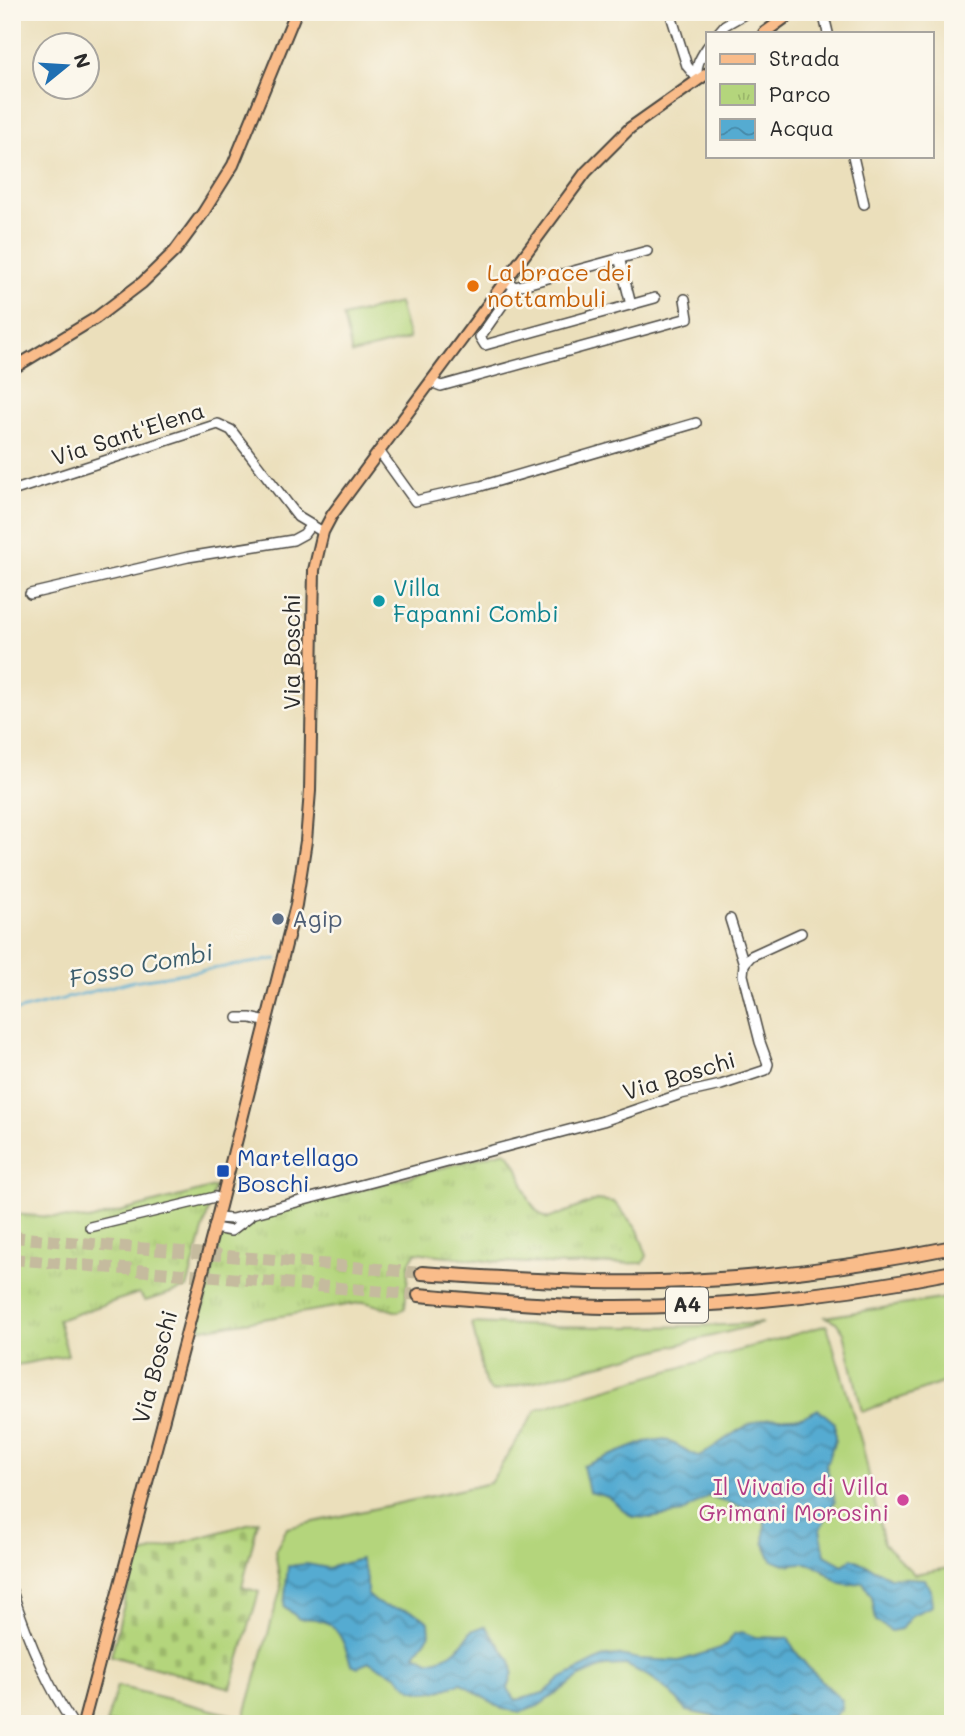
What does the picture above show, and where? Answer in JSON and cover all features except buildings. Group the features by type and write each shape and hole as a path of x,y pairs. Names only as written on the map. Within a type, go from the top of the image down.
{"highway":[{"name":"A4","path":"422,1273 530,1280 685,1281 823,1270 953,1247"},
{"name":"A4","path":"419,1295 604,1307 682,1306 823,1293 953,1272"}],"main road":[{"path":"12,369 96,318 142,283 175,251 233,165 296,12"},
{"path":"765,32 793,12"},
{"name":"Via Boschi","path":"83,1724 216,1223 296,905 306,841 312,734 314,574 323,532 332,515 431,382 510,284 570,192 603,153 640,120 703,76"}],"street":[{"path":"670,12 687,66 703,76"},
{"path":"719,32 748,12"},
{"path":"824,12 828,32"},
{"path":"703,76 696,69 698,60 706,49"},
{"path":"853,158 863,204"},
{"path":"510,284 647,251"},
{"path":"619,257 631,305"},
{"name":"Via Boschi","path":"510,284 483,328 480,337 485,345 655,298"},
{"path":"431,382 441,386 688,318 685,299"},
{"path":"379,452 415,501 481,486 696,423"},
{"name":"Via Sant'Elena","path":"12,491 218,424 231,430 298,517 310,526"},
{"path":"30,594 188,557 293,540 304,534 310,526 323,532"},
{"name":"Via Boschi","path":"216,1223 603,1121 681,1094 721,1085 766,1070 768,1065 743,975 744,964 730,919"},
{"path":"744,964 751,957 802,933"},
{"path":"237,1018 267,1021"},
{"path":"90,1227 215,1197 222,1199"},
{"path":"12,1591 26,1631 48,1679 73,1724"}],"green space":[{"path":"399,303 409,339 352,354 343,317"},
{"path":"505,1151 517,1167 532,1204 548,1219 597,1200 614,1202 638,1230 647,1256 643,1263 566,1265 487,1261 416,1252 409,1263 405,1308 398,1312 365,1302 203,1329 198,1327 222,1236 238,1232 255,1218"},
{"path":"215,1187 187,1288 145,1301 139,1293 58,1320 68,1355 12,1366 12,1214 89,1220"},
{"path":"953,1297 953,1379 862,1412 844,1333 836,1322 825,1317"},
{"path":"472,1323 618,1327 763,1323 492,1392 485,1383"},
{"path":"827,1325 862,1444 884,1544 914,1574 949,1568 953,1563 953,1724 106,1724 117,1686 244,1718 281,1588 275,1551 287,1528 490,1483 537,1409"},
{"path":"258,1521 242,1587 259,1592 231,1688 111,1656 137,1552 143,1554"}],"water":[{"path":"818,1409 835,1423 835,1440 826,1465 835,1501 820,1529 825,1555 843,1565 852,1558 890,1577 925,1579 931,1592 932,1606 912,1615 901,1629 891,1631 876,1621 872,1597 863,1582 844,1584 815,1565 786,1565 772,1560 764,1542 763,1510 742,1507 708,1496 682,1513 650,1518 632,1517 608,1497 589,1492 583,1466 645,1442 665,1439 699,1457 757,1421 796,1418"},
{"path":"360,1559 367,1578 367,1594 372,1599 381,1605 417,1614 429,1623 430,1634 415,1654 429,1661 443,1657 459,1648 471,1631 485,1626 511,1661 513,1672 508,1689 516,1700 544,1693 562,1678 606,1656 679,1661 724,1647 734,1634 742,1632 755,1637 788,1638 805,1664 842,1700 841,1709 828,1724 808,1724 787,1716 773,1724 730,1724 720,1718 687,1711 652,1678 626,1665 605,1666 580,1677 538,1706 522,1712 502,1709 461,1683 436,1691 422,1692 412,1689 396,1675 369,1662 358,1667 351,1664 335,1629 321,1620 299,1619 284,1606 288,1566 307,1564 328,1568"}],"waterway":[{"name":"Fosso Combi","path":"12,1012 133,981 277,959"}],"tunnel":[{"path":"12,1237 422,1273"},
{"path":"12,1259 419,1295"}],"place":[{"name":"La brace dei nottambuli","path":"473,286"},
{"name":"Villa Fapanni Combi","path":"379,601"},
{"name":"Agip","path":"278,919"},
{"name":"Martellago Boschi","path":"223,1171"},
{"name":"Il Vivaio di Villa Grimani Morosini","path":"903,1500"}]}
